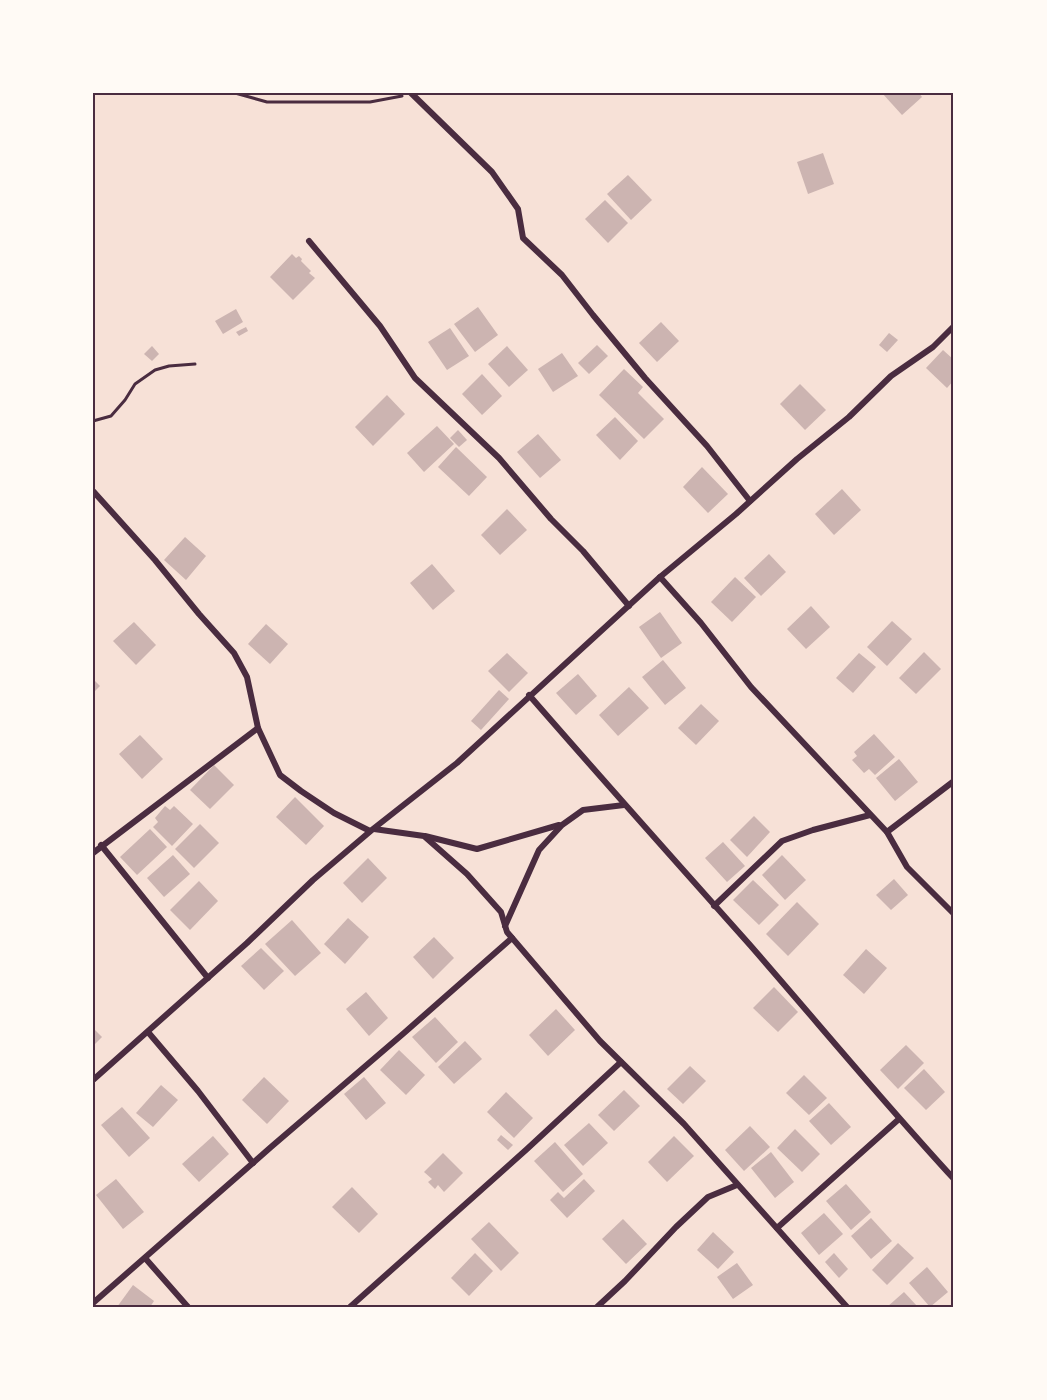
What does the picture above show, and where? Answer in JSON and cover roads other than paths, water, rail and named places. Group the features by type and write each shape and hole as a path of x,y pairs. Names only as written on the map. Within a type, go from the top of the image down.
{"street":[{"path":"412,94 492,172 518,209 524,238 562,275 645,378 707,446 750,501"},
{"path":"309,242 380,326 415,378 499,458 551,519 584,551 628,606"},
{"path":"93,1080 208,978 313,880 457,763 628,606 797,459 849,417 891,376 933,347 954,326"},
{"path":"93,491 234,653 247,677 258,728 280,775 301,791 334,813 372,830 424,836 477,849 562,825"},
{"path":"660,578 700,623 751,687 886,832 907,867 954,914"},
{"path":"529,695 954,1179"},
{"path":"93,853 258,728"},
{"path":"886,832 954,781"},
{"path":"505,926 539,850 562,825 583,810 624,804"},
{"path":"714,906 782,841 870,815"},
{"path":"424,836 474,882 501,912 507,932 600,1041 684,1124 848,1307"},
{"path":"101,845 208,978"},
{"path":"93,1303 512,938"},
{"path":"148,1032 198,1091 253,1163"},
{"path":"351,1307 621,1062"},
{"path":"777,1228 899,1119"},
{"path":"597,1307 708,1197 738,1185"},
{"path":"145,1258 188,1307"}]}
